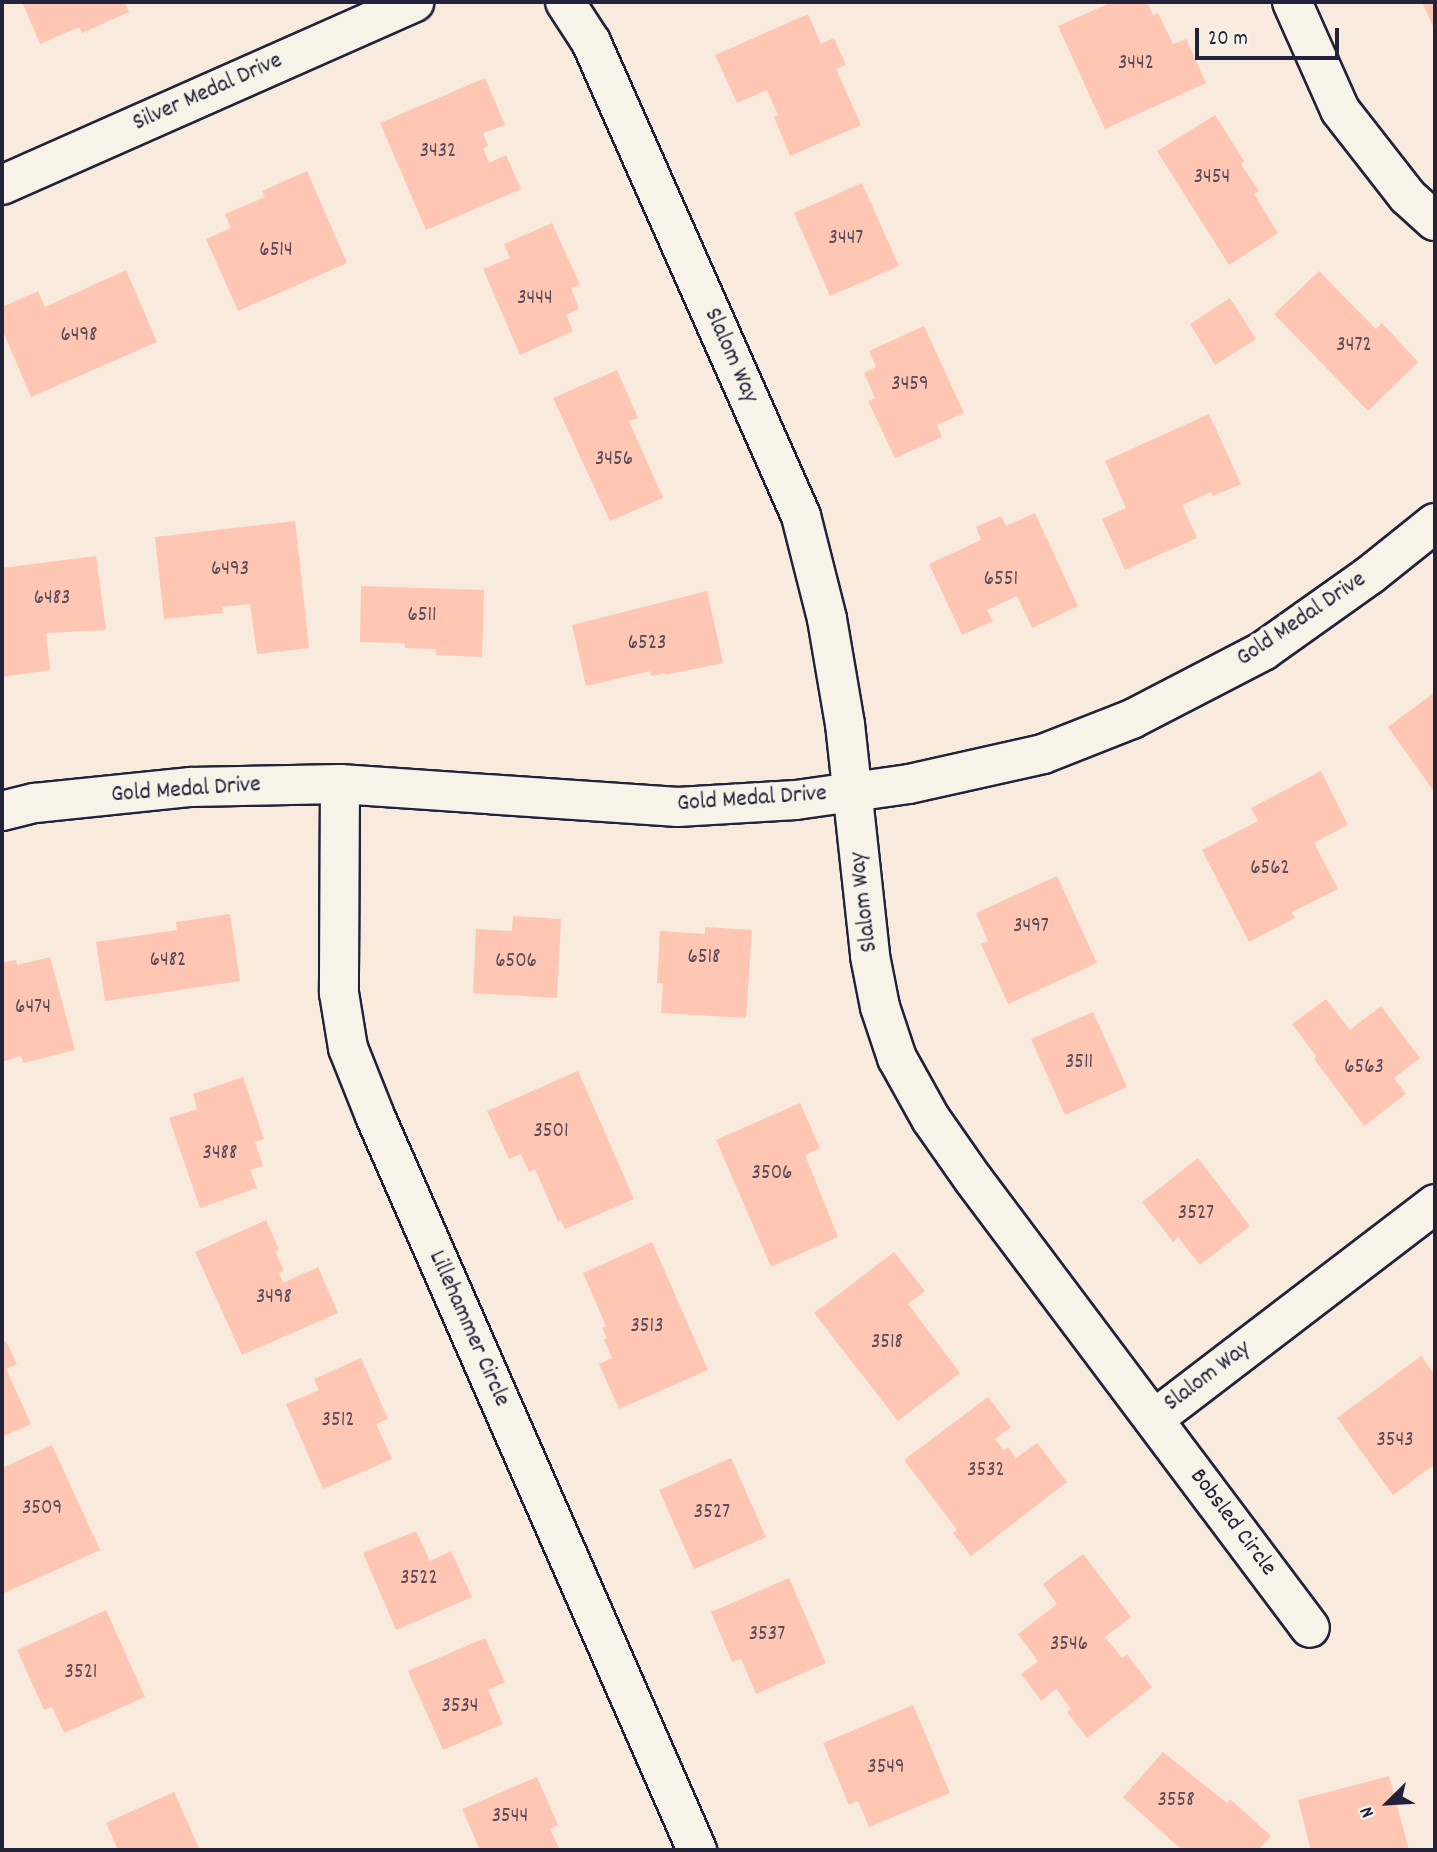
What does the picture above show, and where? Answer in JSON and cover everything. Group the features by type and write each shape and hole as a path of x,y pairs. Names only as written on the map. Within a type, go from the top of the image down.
{"street":[{"name":"Silver Medal Drive","path":"2,185 414,2"},
{"name":"Slalom Way","path":"565,2 591,42 802,516 827,619 853,792 870,956 880,1007 897,1058 931,1119 973,1179 1154,1419 1435,1204"},
{"path":"1292,2 1340,110 1408,197 1435,221"},
{"name":"Gold Medal Drive","path":"2,811 35,803 191,787 340,784 678,807 796,800 909,785 1043,754 1132,719 1263,651 1370,575 1435,523"},
{"name":"Lillehammer Circle","path":"340,784 338,993 348,1048 380,1129 697,1850"},
{"name":"Bobsled Circle","path":"1154,1419 1310,1628"}],"building":[{"path":"22,2 125,2 129,12 82,33 79,27 40,44"},
{"path":"1112,2 1147,2 1153,15 1158,13 1173,44 1186,39 1206,83 1105,129 1058,26"},
{"path":"1422,2 1435,2 1435,31"},
{"path":"808,14 821,44 834,38 846,65 836,69 861,125 790,156 774,117 778,115 767,90 737,103 715,55"},
{"path":"485,78 505,125 483,133 488,146 483,148 489,163 506,155 521,189 426,230 380,123"},
{"path":"1215,115 1244,161 1241,164 1259,191 1254,194 1278,233 1229,265 1157,151"},
{"path":"307,171 347,263 238,311 206,239 231,228 225,214 265,197 262,191"},
{"path":"862,183 899,266 830,296 794,213"},
{"path":"552,223 580,285 571,288 579,309 566,315 573,331 520,355 483,269 510,258 504,244"},
{"path":"126,270 157,342 31,397 2,329 2,307 38,291 45,307"},
{"path":"1319,271 1376,329 1382,323 1418,362 1368,411 1274,314"},
{"path":"1230,298 1256,339 1215,365 1190,324"},
{"path":"924,326 964,413 937,425 942,437 895,458 868,401 875,398 864,373 876,367 869,351"},
{"path":"617,370 638,418 629,421 663,498 610,521 553,398"},
{"path":"1209,414 1241,484 1213,496 1211,492 1182,505 1197,538 1125,570 1102,519 1126,508 1105,461"},
{"path":"1035,513 1078,606 1032,628 1017,596 987,610 993,621 962,635 929,564 981,540 976,527 1001,516 1006,526"},
{"path":"295,521 309,648 257,654 250,604 222,607 223,613 164,619 155,537"},
{"path":"96,556 106,630 46,633 50,670 2,677 2,568"},
{"path":"361,586 484,590 482,657 436,655 436,649 405,648 405,643 360,642"},
{"path":"707,591 723,663 665,675 651,676 650,671 586,686 572,625"},
{"path":"1435,692 1435,793 1388,727"},
{"path":"1321,771 1348,825 1314,843 1338,889 1292,912 1295,918 1249,942 1202,850 1258,821 1251,808"},
{"path":"1057,876 1097,963 1008,1004 981,944 988,941 976,913"},
{"path":"230,914 240,981 105,1001 96,942 177,930 176,922"},
{"path":"513,916 561,919 557,998 473,993 476,929 512,931"},
{"path":"705,927 752,930 746,1018 661,1013 663,983 657,983 660,931 705,934"},
{"path":"50,957 75,1050 23,1063 21,1056 2,1062 2,963 16,960 17,965"},
{"path":"1326,999 1350,1030 1381,1006 1420,1058 1394,1078 1406,1094 1364,1126 1314,1059 1316,1056 1292,1024"},
{"path":"1093,1012 1127,1087 1065,1115 1031,1039"},
{"path":"578,1071 634,1199 565,1229 561,1220 558,1222 535,1169 529,1172 521,1154 509,1159 487,1111"},
{"path":"243,1077 264,1139 255,1142 263,1166 250,1170 257,1188 200,1208 169,1118 197,1109 193,1094"},
{"path":"800,1103 820,1148 805,1155 838,1237 771,1267 716,1140"},
{"path":"1198,1158 1250,1226 1200,1265 1178,1237 1173,1242 1142,1202"},
{"path":"266,1220 279,1250 275,1251 284,1271 279,1273 283,1283 318,1267 338,1313 242,1355 195,1252"},
{"path":"652,1242 708,1370 619,1409 599,1364 612,1358 604,1340 607,1338 602,1328 606,1326 583,1273"},
{"path":"894,1252 925,1291 908,1304 960,1373 898,1421 814,1313"},
{"path":"6,1341 17,1364 6,1369 31,1424 2,1437 2,1343"},
{"path":"1421,1356 1435,1375 1435,1464 1393,1495 1337,1418"},
{"path":"361,1358 388,1419 376,1424 392,1459 323,1489 286,1404 319,1390 314,1379"},
{"path":"988,1397 1011,1427 995,1439 1004,1450 1008,1447 1016,1458 1037,1443 1067,1482 971,1556 953,1533 957,1530 904,1460"},
{"path":"52,1445 100,1550 2,1594 2,1468"},
{"path":"731,1458 766,1537 694,1569 659,1490"},
{"path":"416,1531 430,1561 451,1551 472,1597 396,1630 363,1553"},
{"path":"1083,1554 1131,1617 1105,1637 1122,1658 1127,1654 1152,1687 1087,1738 1067,1712 1071,1709 1056,1689 1041,1701 1021,1674 1038,1661 1018,1634 1057,1604 1043,1584"},
{"path":"789,1578 826,1663 756,1694 741,1659 732,1662 711,1612"},
{"path":"106,1610 145,1697 64,1733 52,1707 44,1710 17,1650"},
{"path":"485,1638 505,1682 488,1690 503,1724 443,1750 408,1671"},
{"path":"913,1705 950,1793 869,1827 858,1801 849,1805 823,1743"},
{"path":"1163,1752 1227,1803 1230,1799 1271,1836 1258,1850 1182,1850 1123,1797"},
{"path":"1389,1776 1409,1850 1311,1850 1298,1800"},
{"path":"537,1777 558,1825 550,1829 560,1850 480,1850 462,1809"},
{"path":"174,1792 200,1850 118,1850 106,1823"}]}
